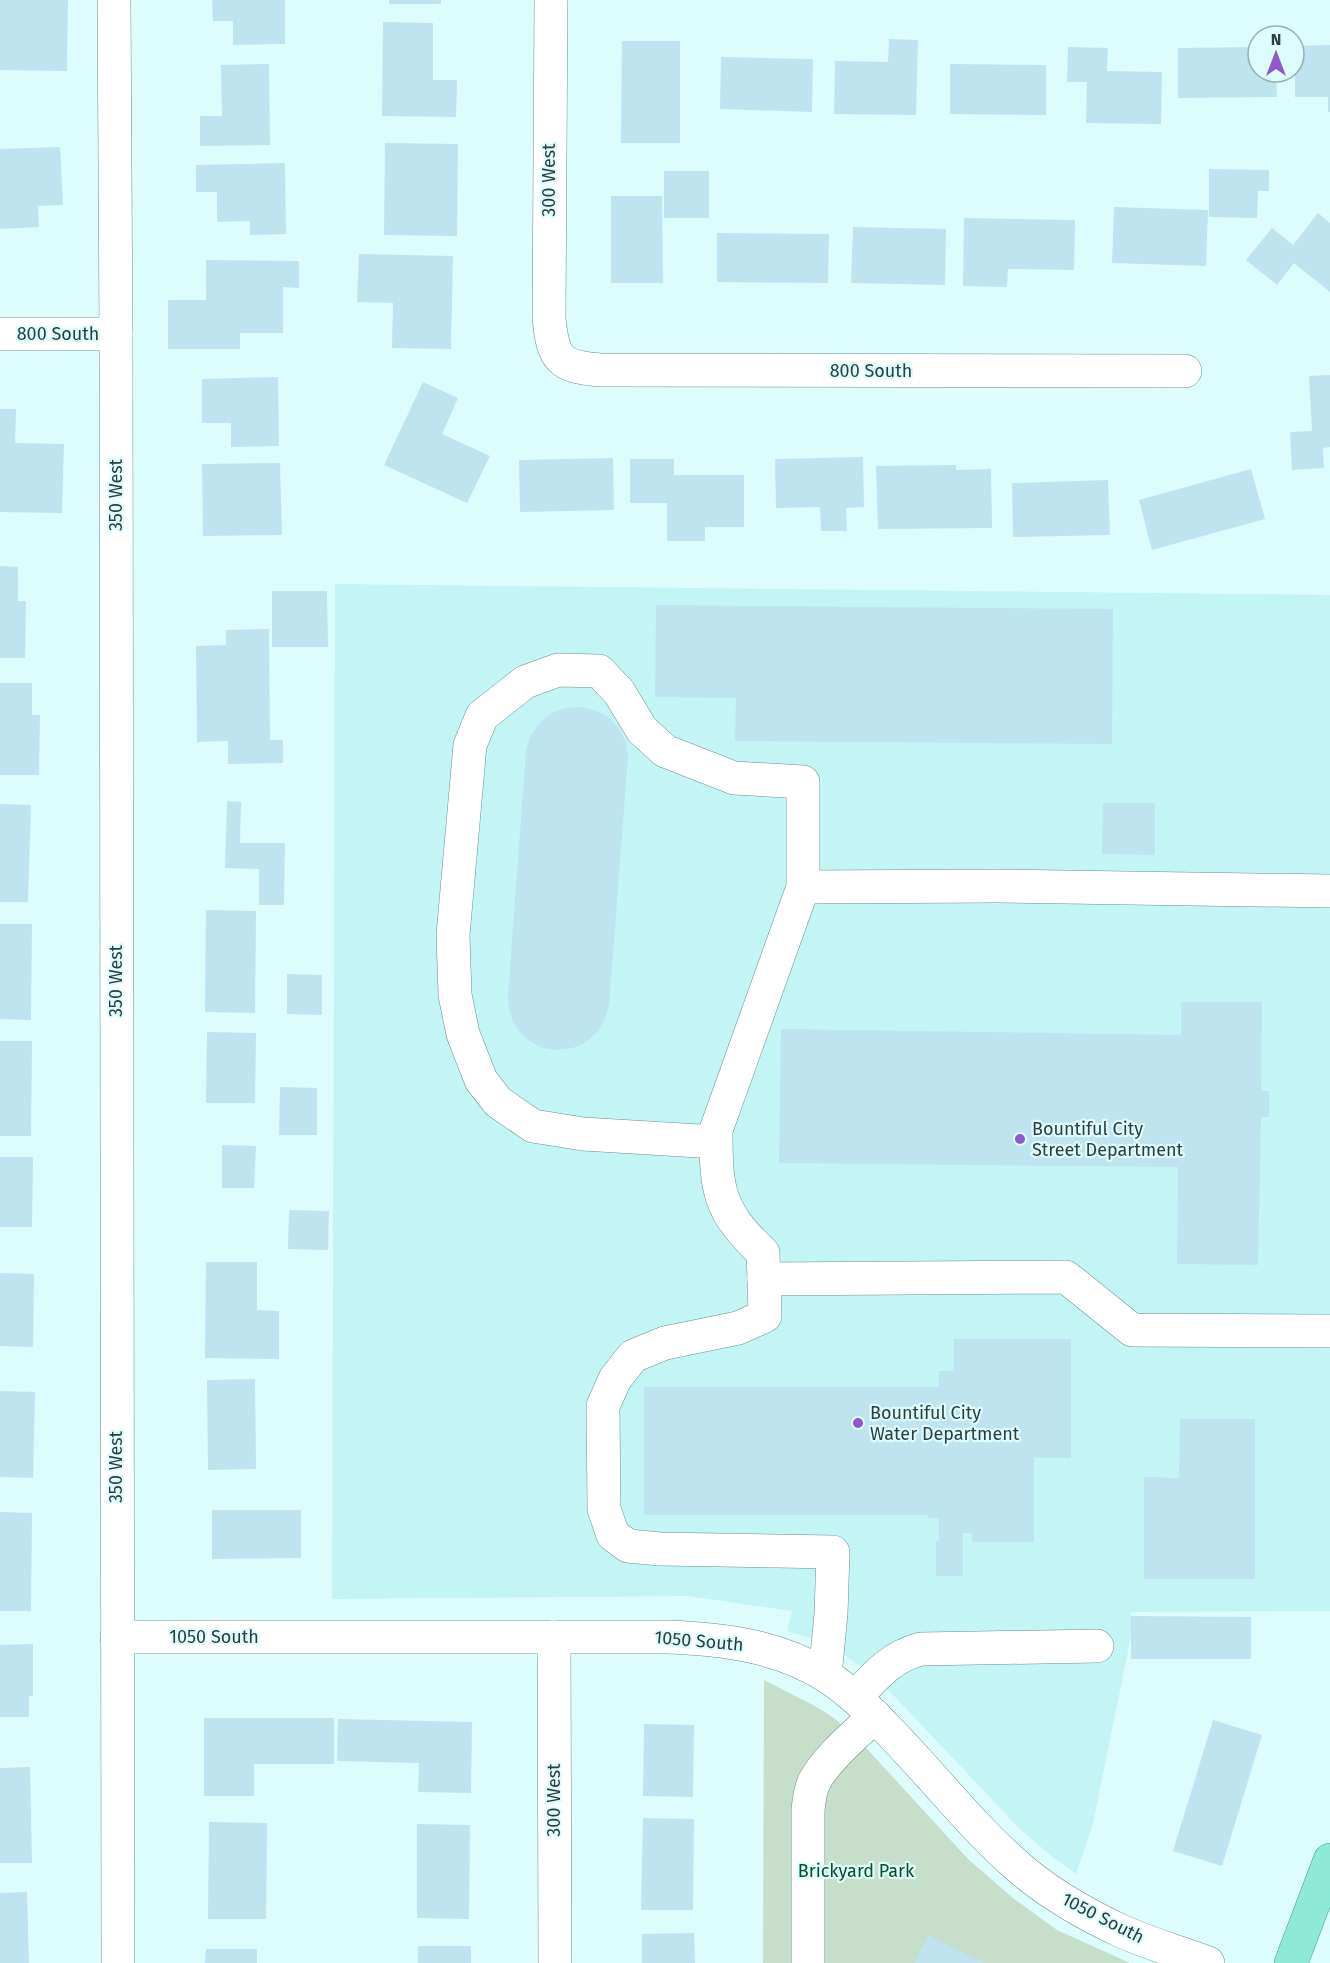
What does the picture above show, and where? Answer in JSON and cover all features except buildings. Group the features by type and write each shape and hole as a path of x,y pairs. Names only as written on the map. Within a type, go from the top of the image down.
{"main road":[{"path":"1291,1963 1330,1860"}],"street":[{"name":"350 West","path":"114,0 118,1963"},
{"name":"300 West","path":"550,0 549,318 553,346 559,359"},
{"name":"800 South","path":"0,334 116,334"},
{"name":"800 South","path":"559,359 572,366 601,370 1185,371"},
{"path":"716,1142 583,1134 532,1126 498,1102 481,1080 463,1034 455,995 453,935 470,745 482,716 525,682 558,670 599,671 619,692 642,730 666,751 734,778 803,782 803,887 716,1130 716,1142 716,1164 723,1203 740,1232 763,1253 765,1316 738,1328 665,1344 633,1356 615,1379 603,1406 604,1509 613,1535 628,1546 660,1549 833,1552 831,1614 825,1675"},
{"path":"803,887 998,886 1330,891"},
{"path":"764,1278 1066,1277 1132,1330 1330,1331"},
{"name":"1050 South","path":"117,1636 708,1638 748,1645 787,1657 825,1675 865,1707 987,1838 1016,1865 1045,1887 1164,1955 1208,1963"},
{"name":"300 West","path":"554,1636 555,1963"},
{"path":"808,1963 810,1793 815,1780 865,1707 881,1671 896,1658 921,1648 1097,1646"}],"shaded area":[{"path":"335,584 1330,595 1330,1611 1131,1612 1131,1637 1093,1823 1076,1874 1019,1828 870,1673 819,1641 787,1631 792,1611 688,1596 332,1599"}],"green space":[{"name":"Brickyard Park","path":"764,1680 815,1706 834,1718 857,1738 969,1860 1013,1898 1057,1930 1130,1963 763,1963"}],"place":[{"name":"Bountiful City Street Department","path":"1020,1139"},
{"name":"Bountiful City Water Department","path":"858,1423"}]}
